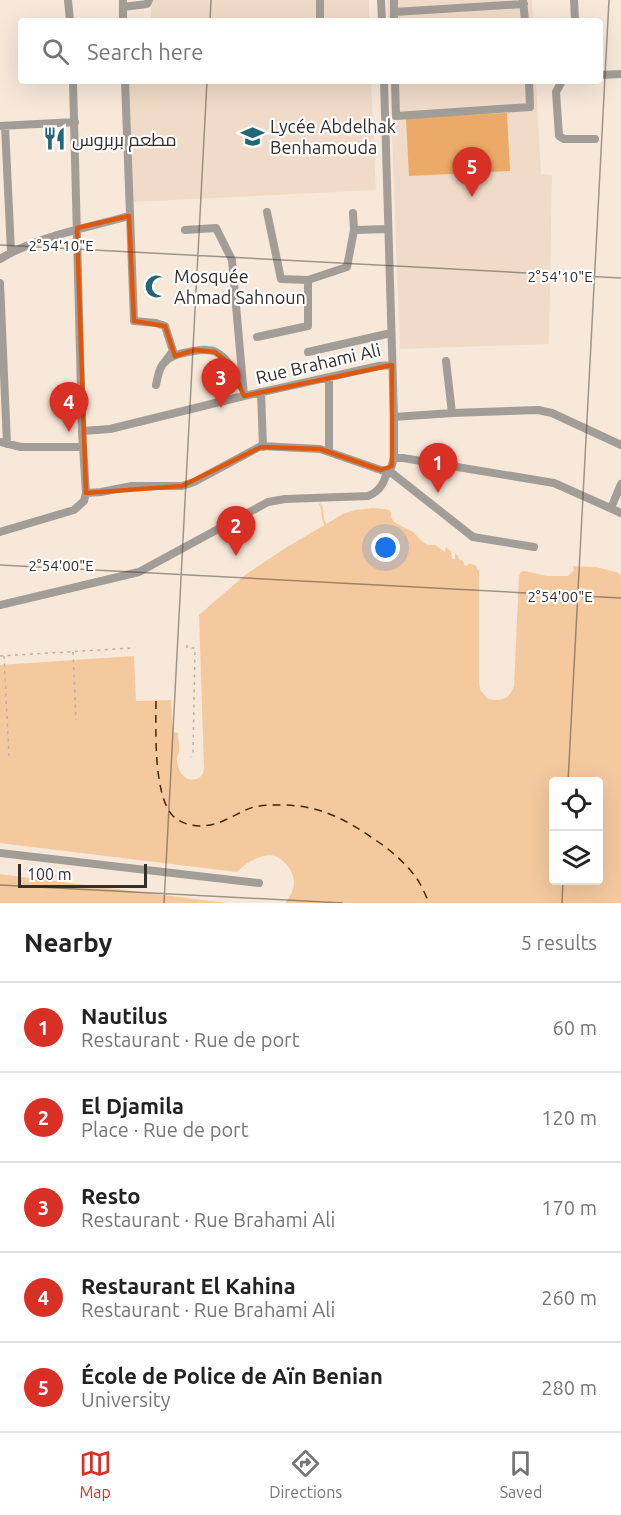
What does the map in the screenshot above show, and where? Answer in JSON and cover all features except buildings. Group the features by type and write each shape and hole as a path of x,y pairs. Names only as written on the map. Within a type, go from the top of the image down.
{"street":[{"path":"68,0 70,18"},
{"path":"123,3 147,4 149,0"},
{"path":"320,0 320,18"},
{"path":"381,0 382,18"},
{"path":"394,0 394,17 524,2 525,18"},
{"path":"574,0 575,18"},
{"path":"603,75 621,74"},
{"path":"0,532 74,510 84,501 86,493 82,431 73,84"},
{"path":"125,84 134,321 165,326 173,351 158,373 156,385"},
{"name":"Rue Brahami Ali","path":"82,431 110,429 261,392 392,364 384,84"},
{"path":"395,84 396,116 530,107 529,84"},
{"path":"560,84 556,92 559,136 564,140 595,139"},
{"path":"11,252 3,126 75,122"},
{"path":"267,212 282,279 308,280 347,267 354,230 353,213"},
{"path":"0,258 77,228 129,216"},
{"path":"185,230 216,228 231,260 244,396"},
{"path":"354,230 388,228"},
{"path":"257,337 308,326 308,280"},
{"path":"0,283 4,443 21,447 83,447"},
{"path":"308,352 391,333"},
{"path":"167,359 195,350 215,352 231,365 244,396"},
{"path":"446,361 452,412"},
{"path":"0,605 133,574 268,502 285,498 374,494 383,486 394,458 392,364"},
{"path":"329,378 329,452"},
{"path":"261,392 263,447"},
{"path":"394,417 452,412 545,411 621,445"},
{"path":"86,493 132,486 182,486 263,447 320,449 381,470 388,470 473,537 534,547"},
{"path":"394,458 554,483 621,513"},
{"path":"611,508 621,484"},
{"path":"0,853 259,883"}],"path":[{"path":"187,645 187,648 195,648 194,753 191,757"},
{"path":"0,656 133,648"},
{"path":"73,652 76,720"},
{"path":"4,656 9,756"}],"highlighted area":[{"path":"129,216 134,321 165,326 175,356 195,350 215,352 231,365 244,396 392,365 392,466 381,470 320,449 261,447 182,486 86,493 77,228"}],"shaded area":[{"path":"151,0 369,0 369,18 151,18"},
{"path":"387,0 532,0 533,18 388,18"},
{"name":"Lycée Abdelhak Benhamouda","path":"128,84 371,84 376,190 133,202"},
{"path":"390,84 536,84 541,174 552,175 549,344 400,349"},
{"path":"507,113 510,171 409,176 406,118"},
{"path":"373,508 389,510 394,522 413,532 423,542 435,545 445,552 446,547 451,551 452,559 455,559 455,553 464,565 467,566 469,563 476,566 479,571 479,683 480,690 488,699 504,698 510,694 514,686 521,572 568,576 574,570 573,566 596,567 619,573 621,577 621,903 285,903 293,889 294,879 287,865 275,856 255,859 237,872 0,843 0,665 134,656 136,701 171,700 173,732 178,733 179,770 187,779 198,778 202,775 204,768 199,615 245,575 343,514"},
{"path":"0,874 227,903 0,903"}],"pier":[{"path":"0,871 227,900 230,903 0,874"}],"waterway":[{"path":"320,504 325,524"}],"ferry route":[{"path":"156,701 159,778 162,793 173,816 191,825 205,826 257,806 295,806 321,811 355,827 395,855 415,876 429,903"}],"place":[{"name":"Lycée Abdelhak Benhamouda","path":"252,136"},
{"name":"مطعم بربروس","path":"54,139"},
{"name":"École de Police de Aïn Benian","path":"472,197"},
{"name":"Mosquée Ahmad Sahnoun","path":"156,286"},
{"name":"Resto","path":"221,408"},
{"name":"Restaurant El Kahina","path":"69,432"},
{"name":"Nautilus","path":"438,493"},
{"name":"El Djamila","path":"236,556"}]}
